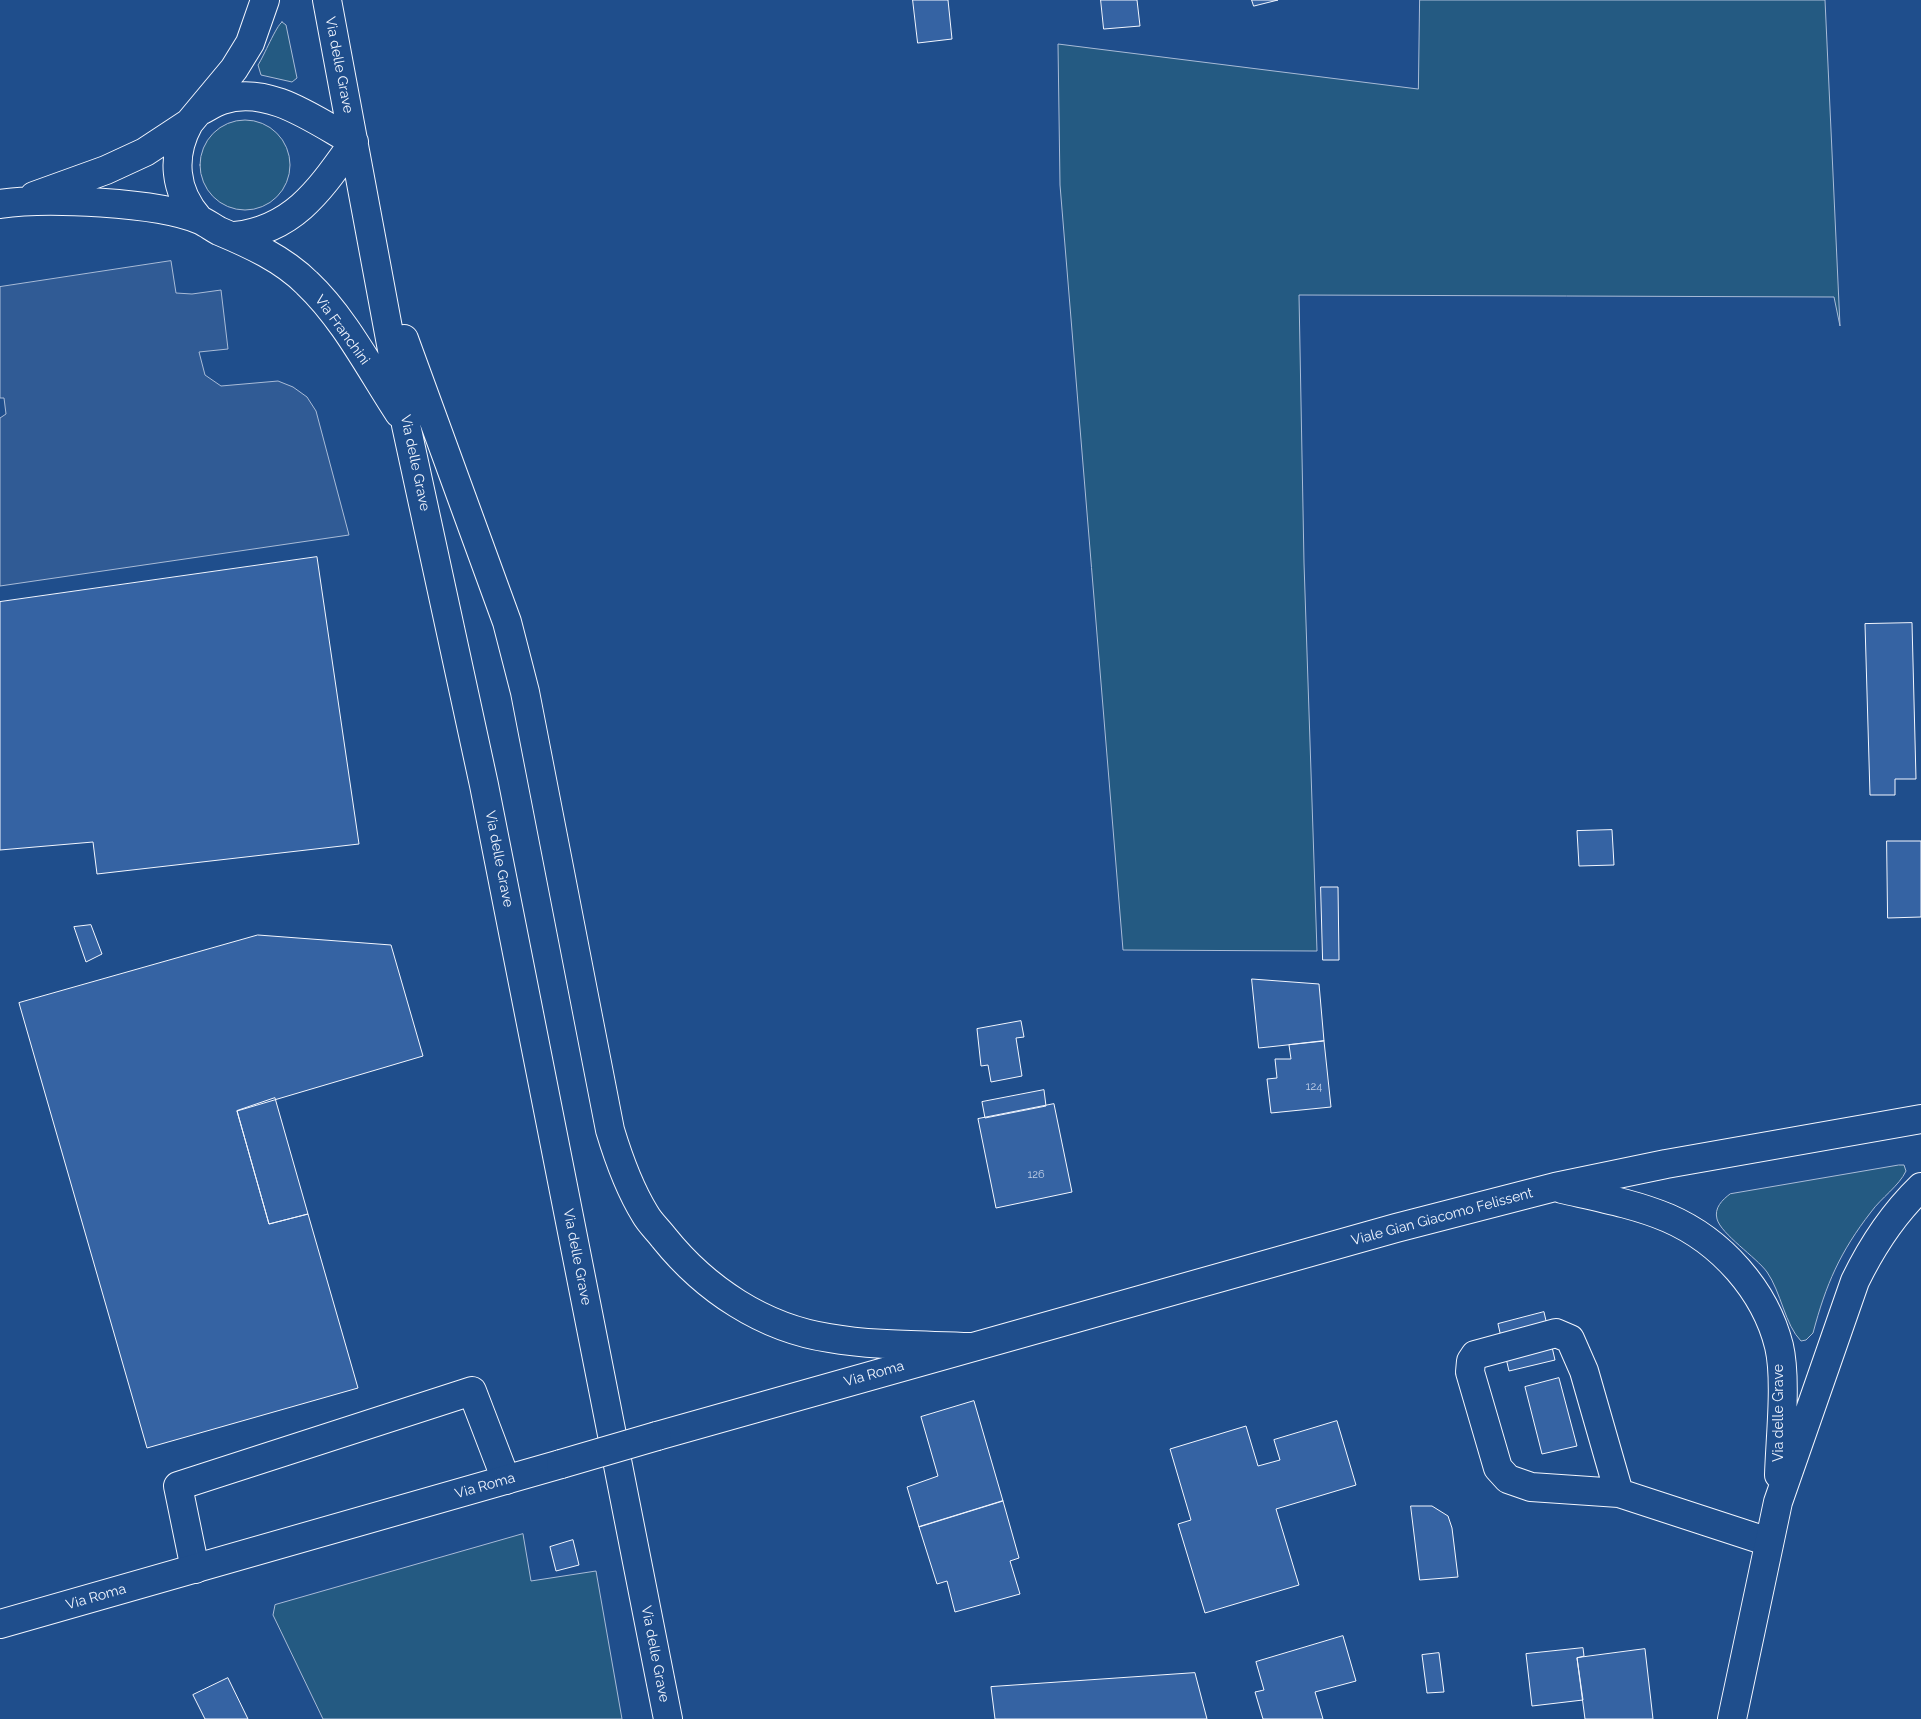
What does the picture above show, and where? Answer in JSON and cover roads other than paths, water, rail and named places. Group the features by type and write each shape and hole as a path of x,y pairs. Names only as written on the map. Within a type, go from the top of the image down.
{"main road":[{"name":"Via Franchini","path":"195,116 234,69 250,43 266,0"},
{"name":"Via delle Grave","path":"327,0 406,425 486,795 668,1719"},
{"name":"Via Franchini","path":"10,202 106,170 145,152 195,116 223,100 244,97 260,98 301,112 354,142 325,181 295,213 277,225 256,234 235,236"},
{"path":"195,116 180,139 177,156 177,174 188,207 199,220"},
{"name":"Via Franchini","path":"10,202 92,203 155,209 199,220 265,252 306,282 335,315 406,425"},
{"path":"377,265 507,622 525,692 610,1130 624,1173 646,1216 676,1253 709,1284 745,1309 788,1329 829,1338 866,1342 970,1347"},
{"name":"Viale Gian Giacomo Felissent","path":"970,1347 1396,1228 1556,1187 1666,1164 1921,1119"},
{"name":"Via delle Grave","path":"1556,1187 1617,1202 1668,1218 1697,1234 1721,1252 1755,1293 1768,1317 1779,1347 1782,1375 1778,1502"},
{"name":"Via delle Grave","path":"1732,1719 1778,1502 1855,1281 1869,1253 1889,1224 1921,1188"},
{"path":"1619,1494 1584,1371 1570,1339 1556,1333 1475,1355 1471,1361 1470,1372 1498,1468 1508,1480 1531,1486 1619,1494 1769,1542"},
{"name":"Via Roma","path":"0,1624 970,1347"},
{"path":"195,1569 178,1486 472,1391 506,1480"}]}
